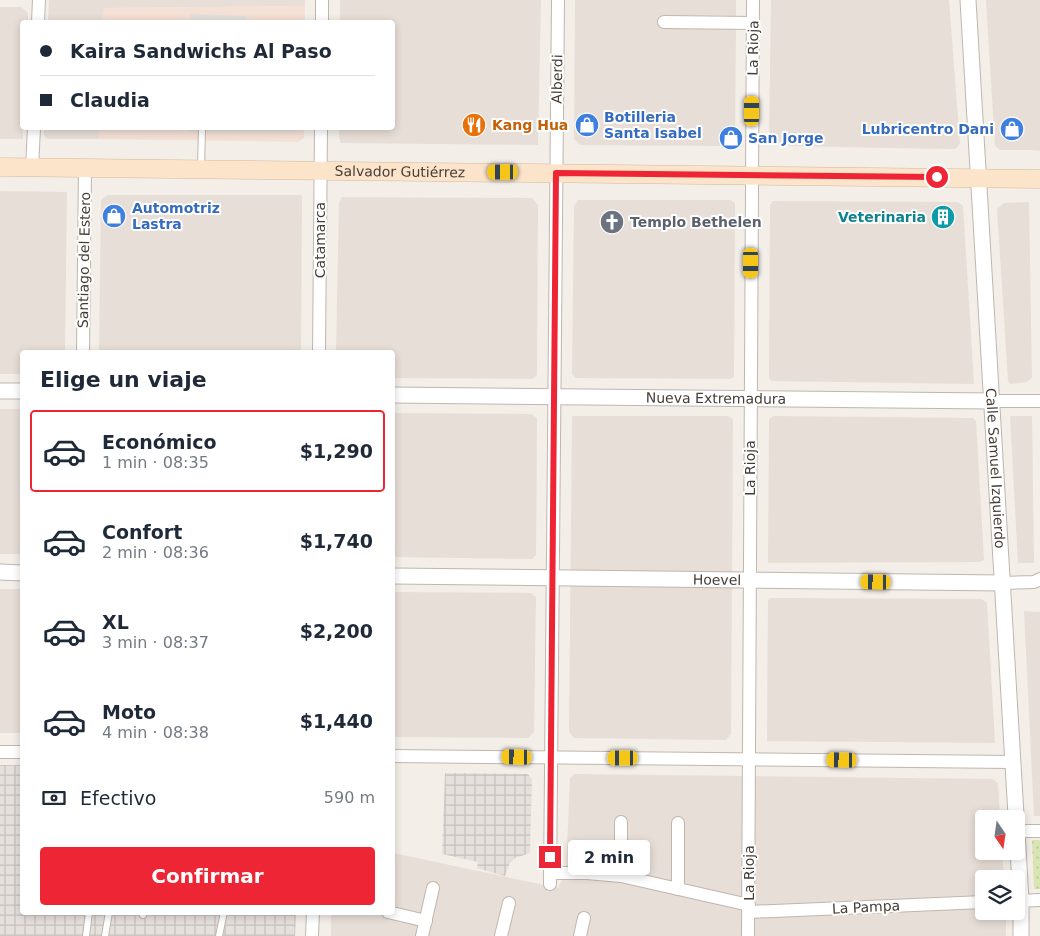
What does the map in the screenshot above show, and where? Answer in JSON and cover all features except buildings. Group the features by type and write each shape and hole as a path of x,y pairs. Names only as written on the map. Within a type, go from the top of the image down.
{"main road":[{"name":"Salvador Gutiérrez","path":"0,167 1040,179"}],"street":[{"path":"38,20 39,0"},
{"path":"322,0 322,20"},
{"name":"Alberdi","path":"550,878 558,0"},
{"name":"La Rioja","path":"748,936 753,0"},
{"name":"Calle Samuel Izquierdo","path":"968,0 1016,810"},
{"path":"664,22 753,23"},
{"path":"32,168 34,130"},
{"name":"Catamarca","path":"319,350 321,130"},
{"name":"Santiago del Estero","path":"83,350 85,168"},
{"path":"0,391 20,391"},
{"name":"Nueva Extremadura","path":"395,395 1040,401"},
{"path":"0,572 20,573"},
{"name":"Hoevel","path":"395,576 1002,583 1034,582 1040,579"},
{"path":"0,752 20,752"},
{"path":"395,756 1013,762"},
{"path":"620,876 621,822"},
{"path":"678,823 678,889"},
{"path":"1025,831 1040,830"},
{"name":"La Pampa","path":"550,878 586,874 620,876 678,889 749,909 975,902"},
{"path":"422,936 433,888"},
{"path":"1025,900 1040,900"},
{"path":"501,936 509,903"},
{"path":"395,914 426,921"},
{"path":"312,936 313,915"},
{"path":"580,936 584,918"},
{"name":"Calle Samuel Izquierdo","path":"1020,920 1021,936"}],"lane":[{"path":"201,169 202,130"},
{"path":"86,936 89,915"},
{"path":"105,936 108,915"},
{"path":"219,936 223,915"}],"shaded area":[{"path":"49,0 305,0 305,6 104,8 103,20 48,20"},
{"path":"340,0 541,0 538,145 341,143 339,130 395,130 395,20 340,20"},
{"path":"575,0 736,0 736,16 662,15 661,25 732,27 736,31 735,142 731,146 580,145 574,139"},
{"path":"771,0 949,0 960,144 955,149 942,149 789,146 788,143 769,143"},
{"path":"986,0 1040,0 1040,151 1000,150 995,146"},
{"path":"305,6 305,20 103,20 104,8"},
{"path":"0,7 21,7 28,13 28,20 20,20 20,130 23,130 23,139 0,139"},
{"path":"190,14 247,16 247,20 190,20"},
{"path":"44,130 99,130 99,139 47,139 44,135"},
{"path":"99,130 304,130 304,138 298,142 99,139"},
{"path":"189,130 296,130 296,132 189,132"},
{"path":"0,191 67,192 65,350 20,350 20,374 0,374"},
{"path":"107,195 302,195 301,350 99,350 101,200"},
{"path":"342,197 532,198 538,205 537,375 532,379 395,378 395,350 336,350 339,202"},
{"path":"578,200 730,200 735,203 734,377 730,379 576,378 572,374 574,206"},
{"path":"773,201 958,202 963,206 974,384 772,381 769,378 770,205"},
{"path":"1029,202 1032,378 1027,382 1010,384 1008,381 997,209 1004,203"},
{"path":"0,409 20,409 20,554 0,554"},
{"path":"395,413 531,414 537,418 536,555 532,559 395,557"},
{"path":"572,416 728,416 733,419 731,734 726,740 574,738 569,732"},
{"path":"774,416 973,418 976,421 984,560 979,562 768,563 769,419"},
{"path":"1010,416 1032,416 1034,563 1018,563"},
{"path":"0,589 20,589 20,733 0,733"},
{"path":"395,592 531,593 536,597 534,732 528,738 395,737"},
{"path":"771,598 982,599 987,603 995,743 767,741 768,600"},
{"path":"1024,611 1040,612 1040,816 1034,816"},
{"path":"0,765 20,765 20,915 296,915 295,936 0,936"},
{"path":"445,773 528,774 532,779 530,853 515,858 510,863 505,876 477,868 478,862 442,854"},
{"path":"574,774 992,779 998,783 1000,810 975,810 975,860 1003,860 1003,870 975,870 975,920 1006,920 1006,936 331,936 331,915 395,915 395,853 558,888 566,872 570,778"}],"green space":[{"path":"1032,840 1040,840 1040,889 1034,889"}],"place":[{"name":"Kang Hua","path":"474,125"},
{"name":"Botilleria Santa Isabel","path":"587,125"},
{"name":"Lubricentro Dani","path":"1012,129"},
{"name":"San Jorge","path":"731,138"},
{"name":"Automotriz Lastra","path":"114,216"},
{"name":"Veterinaria","path":"943,217"},
{"name":"Templo Bethelen","path":"612,222"}],"route":[{"path":"550,857 556,173 937,177"}]}
